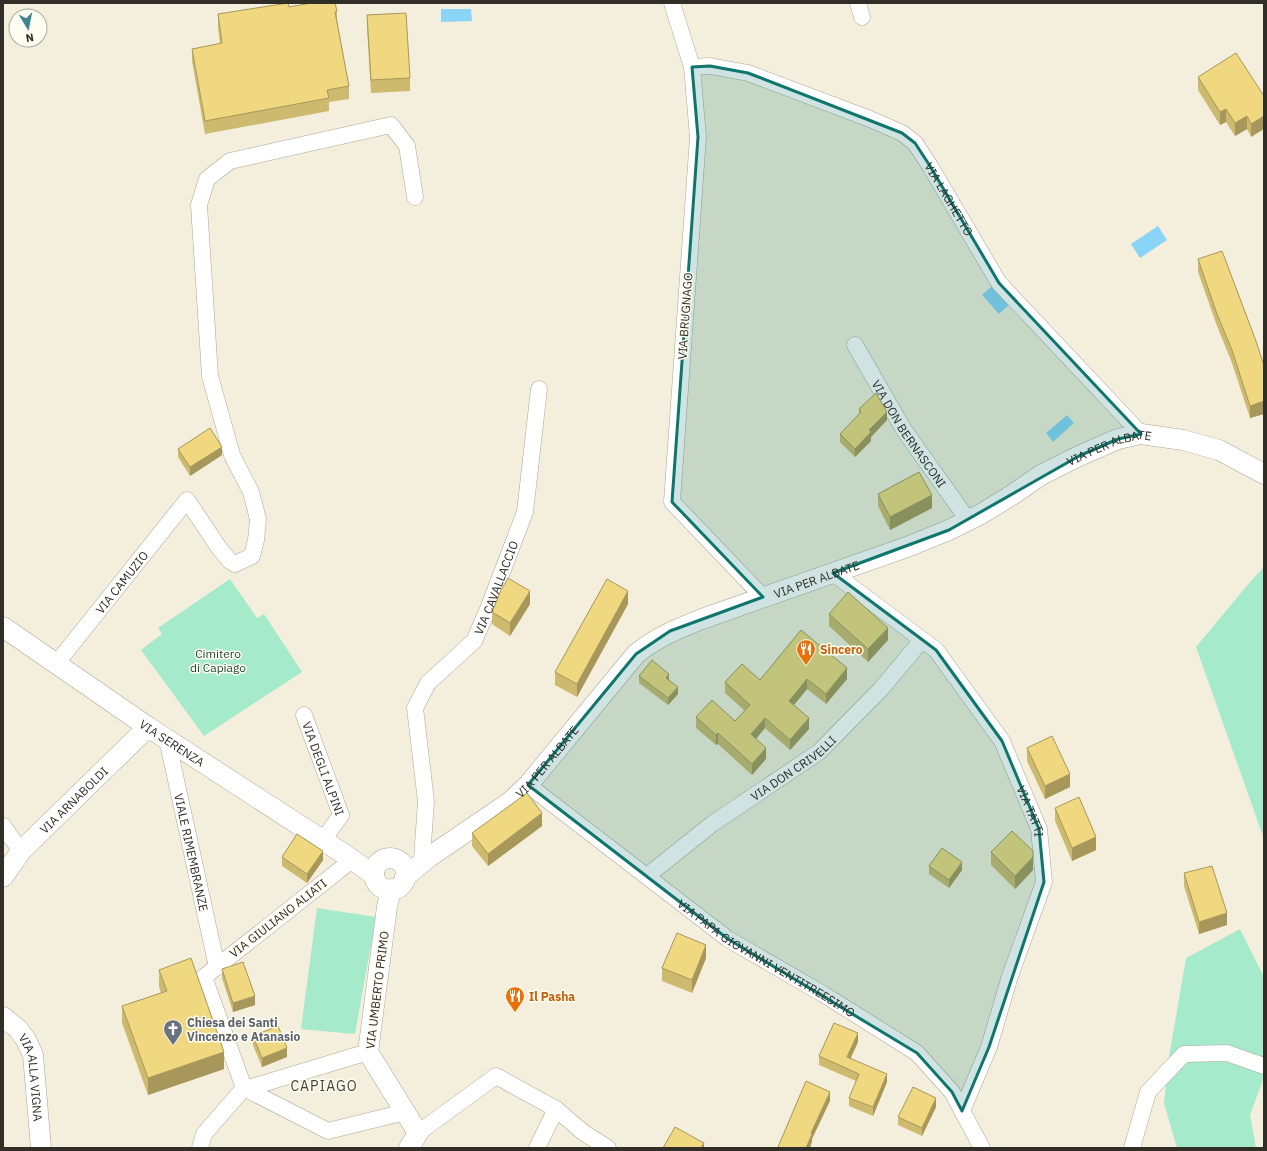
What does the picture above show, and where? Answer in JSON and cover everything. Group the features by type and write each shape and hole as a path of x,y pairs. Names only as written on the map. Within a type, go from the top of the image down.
{"street":[{"name":"VIA BRUGNAGO","path":"672,3 692,67 698,137 672,502 763,597"},
{"name":"VIA LAGHETTO","path":"692,67 710,66 748,73 902,132 915,143 930,166 999,283 1141,434"},
{"name":"VIA CAMUZIO","path":"56,664 187,500 230,562 235,564 252,556 256,540 258,519 251,492 232,455 210,376 199,205 207,179 230,161 392,125 407,146 415,197"},
{"name":"VIA DON BERNASCONI","path":"855,345 904,430 968,520"},
{"name":"VIA CAVALLACCIO","path":"426,858 426,801 415,708 428,683 474,641 488,609 525,512 539,389"},
{"name":"VIA PER ALBATE","path":"399,876 510,802 528,785 636,654 657,638 670,631 914,544 949,530 1012,495 1041,475 1072,459 1118,439 1141,434 1183,440 1219,450 1264,474"},
{"name":"VIA TATTI","path":"833,573 936,650 1002,741 1039,829 1044,882 1010,976 989,1047 962,1111"},
{"name":"VIA SERENZA","path":"3,627 148,727 348,857 377,868 391,858 399,876"},
{"name":"VIA DON CRIVELLI","path":"647,876 712,824 819,752 881,689 922,640"},
{"name":"VIA DEGLI ALPINI","path":"304,715 341,815 323,840"},
{"name":"VIA ARNABOLDI","path":"3,877 21,850 148,727"},
{"name":"VIALE RIMEMBRANZE","path":"167,739 217,967"},
{"name":"VIA PAPA GIOVANNI VENTITREESIMO","path":"528,785 728,939 823,994 917,1053 952,1092 982,1148"},
{"path":"3,826 21,850"},
{"name":"VIA GIULIANO ALIATI","path":"244,1088 204,977 348,857"},
{"path":"377,868 378,884 383,888 399,876"},
{"name":"VIA UMBERTO PRIMO","path":"399,876 387,907 368,1052 405,1112 414,1141"},
{"name":"VIA ALLA VIGNA","path":"3,1017 18,1029 26,1040 33,1055 41,1148"},
{"path":"200,1148 204,1134 244,1088 368,1052"},
{"path":"1132,1148 1148,1092 1184,1054 1227,1053 1264,1066"},
{"path":"414,1141 496,1076 556,1109 584,1133 608,1148"},
{"path":"244,1088 328,1131 405,1112"},
{"path":"537,1148 556,1109"}],"highlighted area":[{"path":"710,66 748,73 902,133 915,143 999,283 1141,434 1118,439 1079,456 949,530 833,573 936,650 1002,741 1039,829 1044,882 989,1047 962,1111 952,1092 917,1053 728,939 528,785 636,654 670,631 763,597 672,502 698,137 692,67"}],"green space":[{"path":"1264,567 1264,839 1196,647"},
{"name":"Cimitero di Capiago","path":"230,579 257,618 264,614 302,672 204,736 141,650 162,634 158,628"},
{"path":"317,908 376,917 355,1034 301,1029"},
{"path":"1240,929 1264,977 1264,1077 1250,1115 1256,1148 1177,1148 1164,1103 1169,1057 1186,958"}],"water":[{"path":"441,9 471,9 472,21 441,22"},
{"path":"1158,226 1167,240 1140,258 1131,244"},
{"path":"992,286 1009,305 999,314 982,295"},
{"path":"1067,415 1074,423 1053,442 1046,433"}],"building":[{"path":"288,3 289,7 311,3 335,3 337,11 335,12 349,86 327,90 329,98 205,121 192,49 222,43 218,14"},
{"path":"406,13 410,78 371,80 367,15"},
{"path":"1236,53 1264,96 1264,116 1251,124 1247,116 1235,123 1226,109 1220,112 1198,77"},
{"path":"1222,251 1264,366 1264,401 1250,406 1232,350 1217,314 1198,259"},
{"path":"876,393 887,412 869,430 871,432 855,449 840,434 861,412 859,409"},
{"path":"210,428 222,447 190,467 178,449"},
{"path":"919,472 932,495 890,517 878,494"},
{"path":"508,578 530,591 510,623 492,612 501,590"},
{"path":"607,579 628,591 577,684 555,672"},
{"path":"848,592 888,628 868,649 829,614"},
{"path":"801,630 847,668 826,694 807,679 789,701 809,718 790,740 765,718 751,734 766,748 752,764 718,733 716,735 696,717 712,700 735,721 750,705 725,682 742,664 760,680"},
{"path":"652,660 669,674 666,678 678,687 668,698 639,676"},
{"path":"1052,736 1070,774 1045,786 1027,748"},
{"path":"527,793 542,813 488,854 472,833"},
{"path":"1079,797 1096,837 1072,848 1055,808"},
{"path":"1012,831 1033,851 1033,857 1015,876 991,852"},
{"path":"297,834 323,851 307,874 282,857"},
{"path":"942,848 962,862 949,880 929,866"},
{"path":"1212,866 1227,913 1199,922 1184,873"},
{"path":"677,933 706,945 692,980 662,968"},
{"name":"Chiesa dei Santi Vincenzo e Atanasio","path":"191,958 224,1052 148,1078 122,1006 167,991 159,970"},
{"path":"243,962 255,996 233,1003 222,969"},
{"path":"834,1023 858,1033 847,1057 887,1074 873,1107 849,1098 859,1074 819,1056"},
{"path":"278,1026 287,1048 262,1058 253,1036"},
{"path":"806,1081 830,1092 811,1133 812,1134 806,1148 778,1147"},
{"path":"913,1087 936,1098 922,1128 898,1117"},
{"path":"675,1127 704,1143 701,1148 663,1148"}],"place":[{"name":"Sincero","path":"806,666"},
{"name":"Il Pasha","path":"515,1013"},
{"name":"Chiesa dei Santi Vincenzo e Atanasio","path":"173,1046"}],"district":[{"name":"CAPIAGO","path":"324,1086"}]}
